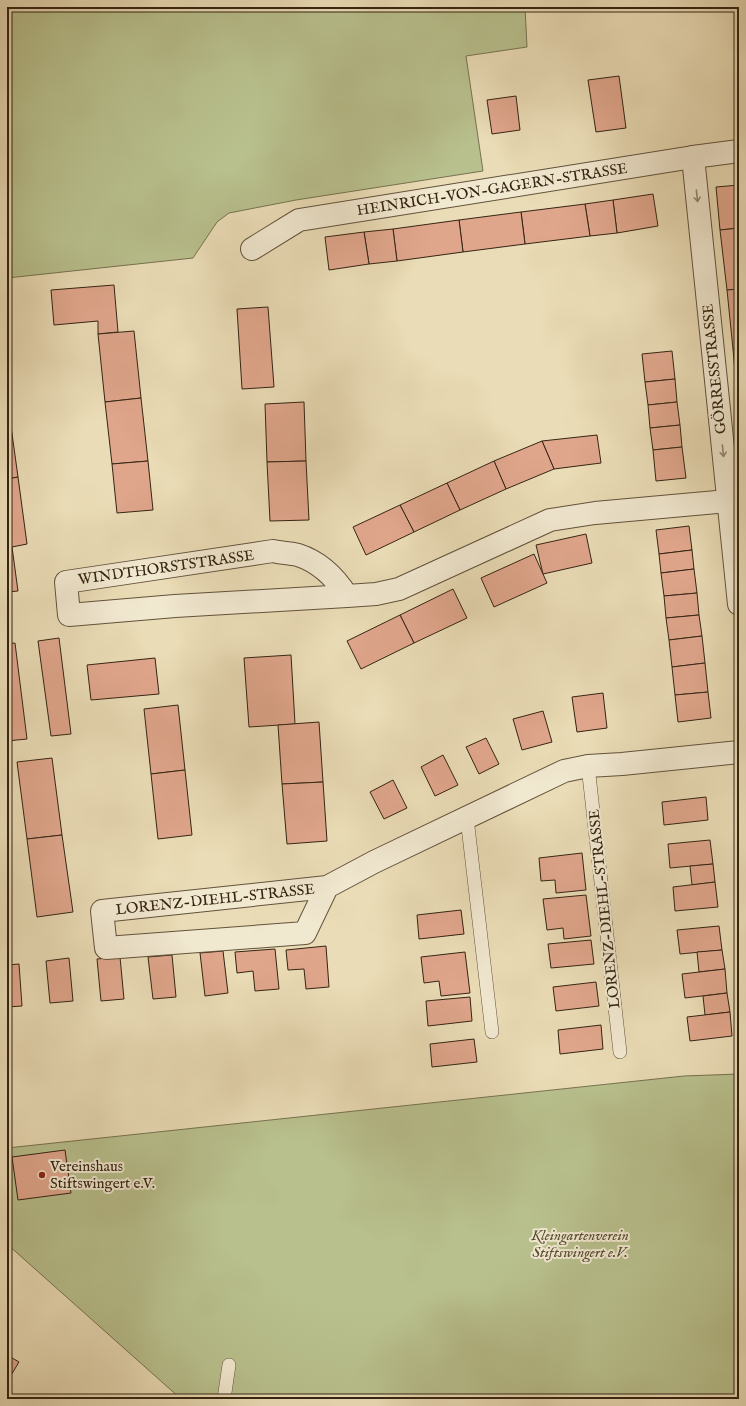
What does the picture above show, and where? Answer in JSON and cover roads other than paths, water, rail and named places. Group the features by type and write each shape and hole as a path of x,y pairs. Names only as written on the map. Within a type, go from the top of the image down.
{"street":[{"name":"HEINRICH-VON-GAGERN-STRASSE","path":"252,249 299,220 739,151"},
{"name":"GÖRRESSTRASSE","path":"693,157 739,604"},
{"name":"WINDTHORSTSTRASSE","path":"347,596 338,582 316,563 297,555 273,552 66,582 69,615 175,606 347,596 376,594 399,589 550,520 595,513 728,501"},
{"name":"LORENZ-DIEHL-STRASSE","path":"327,887 305,933 106,948 102,911 327,887 374,862 564,771 588,766 739,752"}],"lane":[{"name":"LORENZ-DIEHL-STRASSE","path":"588,766 620,1052"},
{"path":"466,818 492,1032"},
{"path":"224,1399 229,1365"}],"place":[{"name":"Vereinshaus Stiftswingert e.V.","path":"42,1175"}],"park label":[{"name":"Kleingartenverein Stiftswingert e.V.","path":"580,1244"}]}
